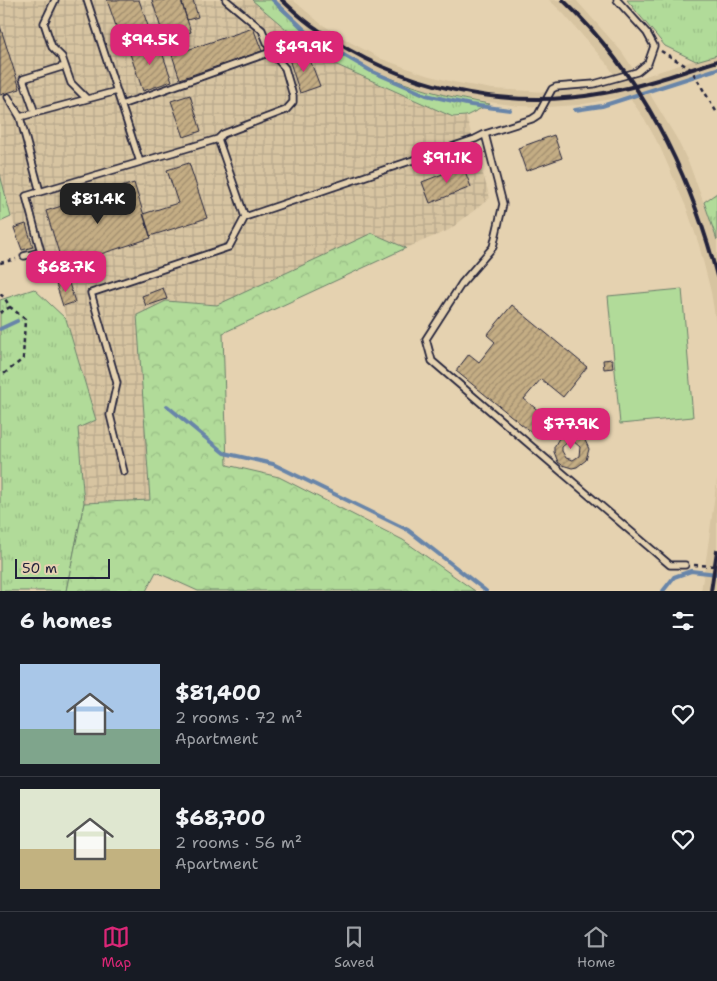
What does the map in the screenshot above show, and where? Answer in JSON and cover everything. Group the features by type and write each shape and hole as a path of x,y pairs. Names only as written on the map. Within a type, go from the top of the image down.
{"lane":[{"path":"55,0 44,23 52,47 62,57 71,84 87,99"},
{"path":"87,0 140,162"},
{"path":"24,256 41,252 26,196 218,139 223,134 286,110 293,102 294,96 285,68 271,52 262,30 226,0"},
{"path":"124,472 110,415 117,383 91,294 229,246 244,216 532,119 538,115 549,92 556,86 594,84 638,72 648,63 654,46 648,33 617,0"},
{"path":"121,105 271,52"},
{"path":"35,113 23,79 65,66"},
{"path":"20,117 116,91"},
{"path":"8,96 20,117 40,192"},
{"path":"485,134 503,204 493,247 462,283 426,339 432,361 670,565 685,565"},
{"path":"218,139 244,216"}],"path":[{"path":"654,46 690,69 717,113"},
{"path":"0,263 24,256"},
{"path":"0,294 10,307 25,319 23,359 5,373 0,374"},
{"path":"0,313 10,307"},
{"path":"685,565 717,566"}],"shaded area":[{"path":"0,0 252,0 319,57 457,119 466,116 490,198 449,230 406,248 372,234 217,305 166,301 137,315 150,500 84,503 78,427 96,419 56,284 22,252 0,174"},
{"path":"271,0 293,0 320,23 348,41 382,59 423,74 492,89 546,92 576,90 619,82 607,64 562,12 549,0 576,0 622,52 639,78 717,53 717,69 648,91 677,139 690,166 717,239 717,328 711,292 699,245 687,209 660,147 644,118 628,96 578,105 546,107 519,106 450,97 418,89 375,73 340,54 311,35"},
{"path":"717,479 717,591 701,591 707,553"}],"green space":[{"path":"252,0 271,0 320,41 345,57 372,70 428,91 490,104 466,116 453,117 319,57"},
{"path":"627,0 717,0 717,55 696,61 665,46"},
{"path":"0,174 11,217 0,222"},
{"path":"717,193 717,240 704,202"},
{"path":"372,233 406,248 223,333 227,465 279,477 403,540 475,591 198,591 156,572 146,591 66,591 84,503 150,500 137,315 166,301 217,305"},
{"path":"34,289 66,319 96,420 78,428 84,503 66,591 0,591 0,300"},
{"path":"682,289 693,417 620,424 608,296"}],"building":[{"path":"107,0 139,0 154,43 125,52"},
{"path":"152,0 181,0 191,32 165,41"},
{"path":"181,0 193,0 198,17 187,20"},
{"path":"0,26 20,89 0,95"},
{"path":"253,28 262,51 180,79 172,55"},
{"path":"158,41 172,81 143,91 129,51"},
{"path":"307,52 320,86 300,93 289,59"},
{"path":"190,95 201,131 184,137 171,101"},
{"path":"554,135 562,158 526,171 518,148"},
{"path":"189,163 207,218 150,236 143,214 178,203 167,170"},
{"path":"463,166 471,187 430,203 422,182"},
{"path":"134,183 151,238 63,266 46,211"},
{"path":"26,224 33,247 22,250 14,228"},
{"path":"68,280 75,302 63,306 56,284"},
{"path":"163,288 167,299 146,306 142,296"},
{"path":"512,305 587,367 563,397 541,379 524,399 550,420 537,437 456,371 469,354 479,362 495,342 487,335"},
{"path":"612,359 613,368 604,369 603,360"},
{"path":"573,433 584,438 589,449 586,460 577,467 572,468 562,465 558,462 554,452 554,447 559,438","holes":["569,441 573,441 580,447 579,456 573,460 566,458 562,451 562,447"]}],"waterway":[{"path":"273,0 311,36 371,71 426,95 471,105 510,110"},
{"path":"575,110 602,106 717,69"},
{"path":"0,329 17,321"},
{"path":"167,406 224,453 273,464 408,530 486,591"},
{"path":"663,591 674,577 691,571 717,574"}],"railway":[{"path":"282,0 312,26 349,49 382,66 418,80 454,90 491,96 529,99 567,98 604,93 647,83 717,61"},
{"path":"563,0 591,29 616,60 639,93 659,127 693,200 717,276"},
{"path":"711,591 717,551"}]}
